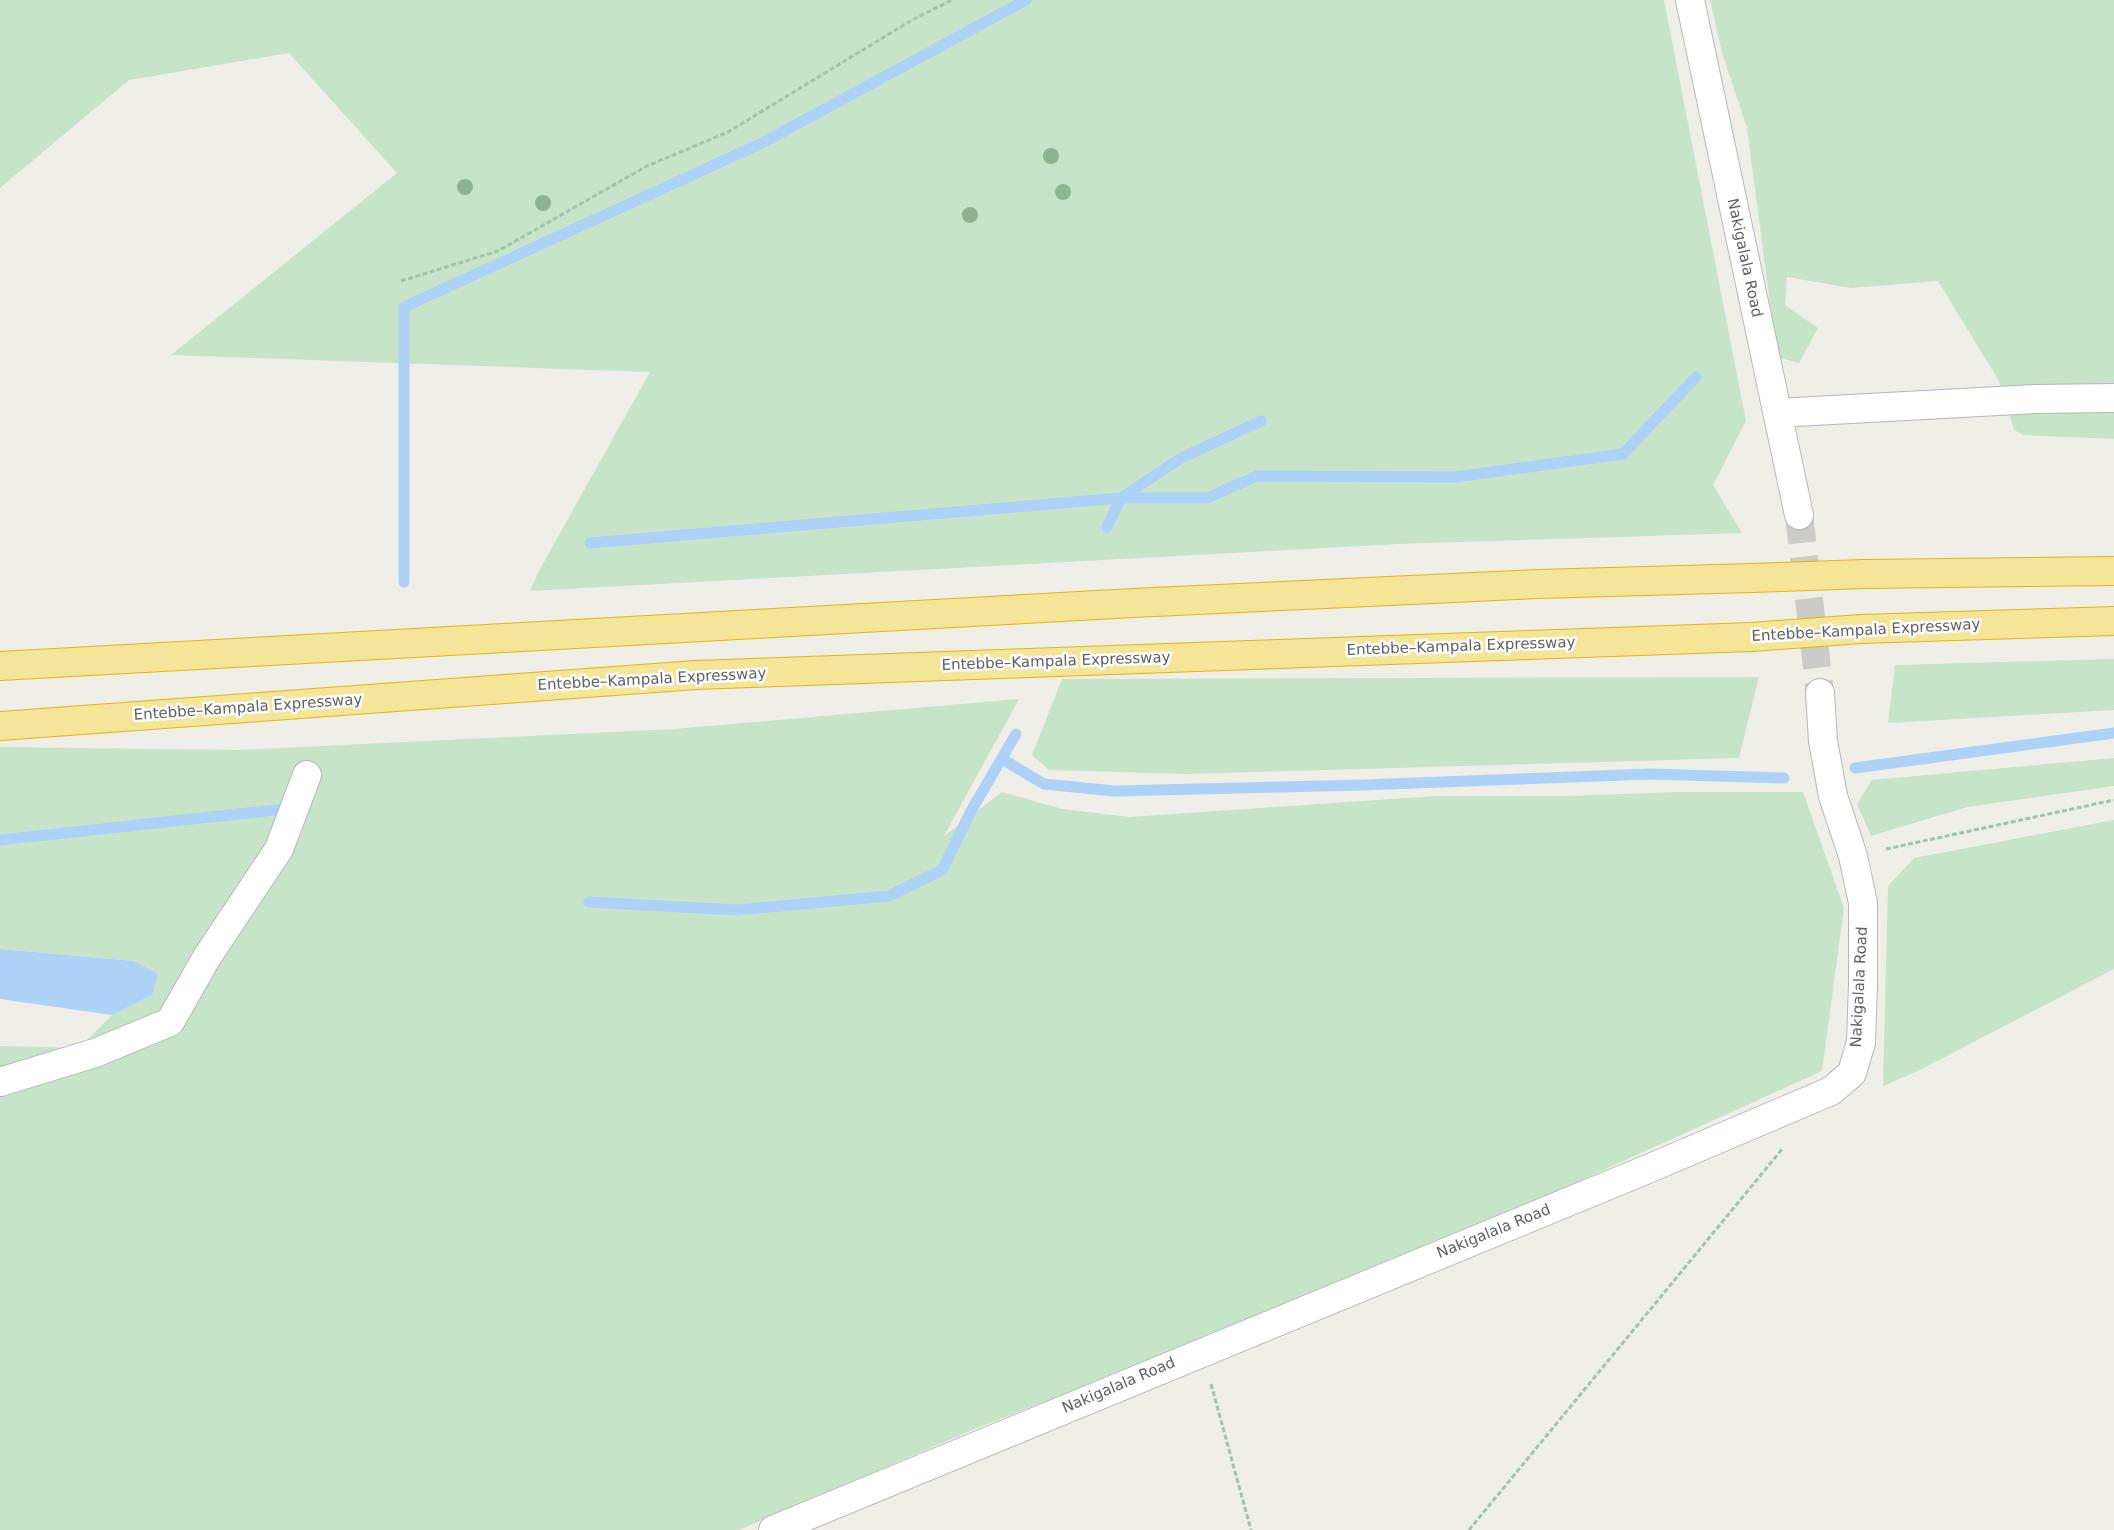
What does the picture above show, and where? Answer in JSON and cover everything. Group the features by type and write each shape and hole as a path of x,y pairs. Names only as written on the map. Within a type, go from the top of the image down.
{"highway":[{"path":"0,666 1124,604 1538,584 1864,574 2114,571"},
{"name":"Entebbe–Kampala Expressway","path":"0,726 696,675 1751,637 1861,629 2114,621"}],"street":[{"name":"Nakigalala Road","path":"1690,0 1799,515"},
{"path":"1777,413 2036,399 2114,398"},
{"name":"Nakigalala Road","path":"773,1530 1643,1171 1831,1091 1852,1072 1860,1042 1863,985 1863,902 1853,856 1833,796 1823,741 1820,693"},
{"path":"0,1082 95,1053 170,1022 207,957 279,849 307,775"}],"path":[{"path":"401,281 498,251 647,166 728,132 912,20 952,0"},
{"path":"1853,856 2114,800"},
{"path":"1469,1530 1786,1145"},
{"path":"1202,1352 1252,1530"}],"green space":[{"path":"0,0 1664,0 1746,421 1713,485 1742,533 1399,544 530,591 540,569 650,372 171,355 397,173 289,53 129,80 0,188"},
{"path":"1710,0 2114,0 2114,439 2024,435 2014,430 1999,381 1938,281 1851,288 1787,277 1785,305 1818,328 1799,363 1777,357 1747,128 1722,53"},
{"path":"2114,659 2114,710 1888,723 1895,665"},
{"path":"1759,677 1739,758 1187,774 1049,770 1032,755 1062,679"},
{"path":"1019,699 944,836 1002,792 1062,809 1129,817 1436,796 1803,792 1844,908 1822,1071 1467,1232 1346,1284 977,1428 739,1530 0,1530 0,1046 79,1048 112,1015 152,995 133,961 0,949 0,747 239,750 675,729"},
{"path":"2114,758 2114,786 1967,807 1871,836 1857,804 1872,780"},
{"path":"2114,820 2114,969 1918,1071 1883,1086 1888,886 1914,858"}],"water":[{"path":"0,949 133,961 158,974 152,995 112,1015 0,999"}],"waterway":[{"path":"404,582 404,307 762,143 1026,0"},
{"path":"590,543 1121,498 1207,498 1257,476 1455,477 1623,454 1696,377"},
{"path":"1107,527 1121,498 1181,458 1261,421"},
{"path":"1855,768 2114,733"},
{"path":"589,902 737,910 889,896 942,870 971,811 1016,734"},
{"path":"1002,759 1044,784 1115,791 1363,785 1650,774 1784,778"},
{"path":"0,840 293,808"}],"tunnel":[{"path":"1799,515 1820,693"}]}
